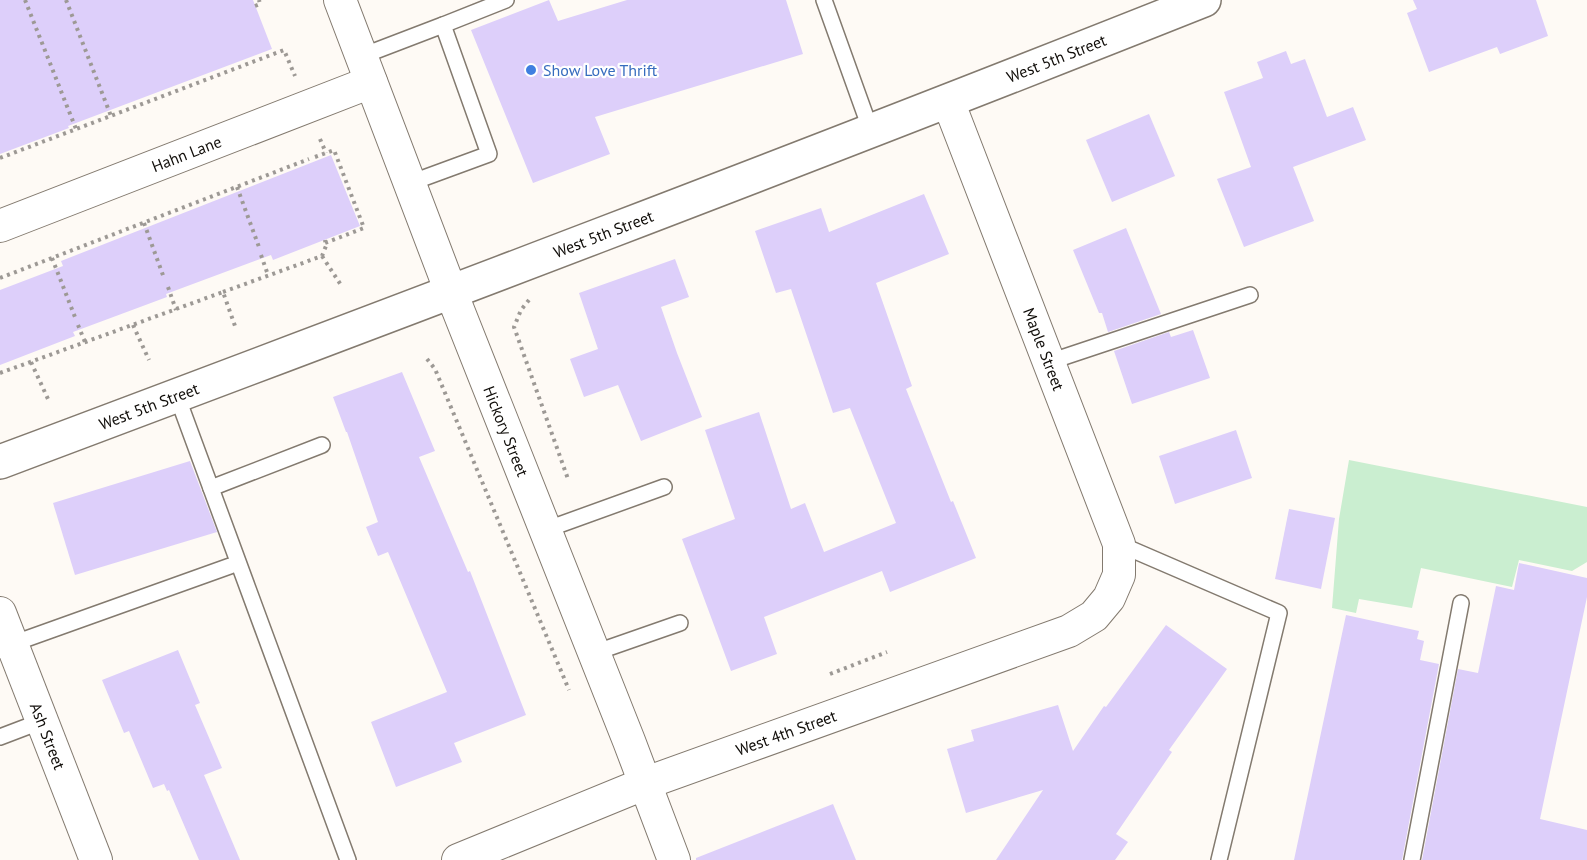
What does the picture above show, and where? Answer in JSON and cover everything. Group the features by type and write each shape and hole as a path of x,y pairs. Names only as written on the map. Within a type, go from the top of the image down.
{"street":[{"name":"Hickory Street","path":"340,0 451,292 646,783 674,860"},
{"name":"West 5th Street","path":"0,462 948,102 1204,0"},
{"name":"Hahn Lane","path":"0,226 367,69"},
{"name":"Maple Street","path":"948,102 1119,544 1119,575 1109,597"},
{"name":"West 4th Street","path":"458,860 646,783 1069,632 1094,616 1109,597"},
{"name":"Ash Street","path":"0,613 96,860"}],"lane":[{"path":"367,69 443,25 506,0"},
{"path":"824,0 872,131"},
{"path":"410,183 489,154 443,25"},
{"path":"1049,363 1250,295"},
{"path":"177,396 348,860"},
{"path":"211,488 322,445"},
{"path":"545,530 664,487"},
{"path":"1119,544 1279,613 1219,860"},
{"path":"12,644 230,566"},
{"path":"1412,860 1461,603"},
{"path":"594,653 680,623"},
{"path":"0,737 42,721"}],"path":[{"path":"25,0 76,129"},
{"path":"66,0 111,116"},
{"path":"255,6 260,4 259,0"},
{"path":"0,158 284,50 297,82"},
{"path":"0,373 322,256 325,251 325,242 364,228 334,150 315,156"},
{"path":"0,278 309,159"},
{"path":"237,187 259,247"},
{"path":"144,223 164,278"},
{"path":"261,255 268,275"},
{"path":"322,256 341,285"},
{"path":"52,258 75,317"},
{"path":"168,287 176,309"},
{"path":"223,292 235,326"},
{"path":"532,296 521,309 514,327 568,479"},
{"path":"78,325 85,342"},
{"path":"133,325 148,360"},
{"path":"427,359 435,369 573,699"},
{"path":"31,362 48,399"},
{"path":"830,674 887,652"}],"green space":[{"path":"1349,460 1587,507 1587,562 1572,571 1519,560 1512,587 1421,568 1412,608 1359,599 1356,613 1332,608 1339,519"}],"building":[{"path":"0,0 253,0 272,49 0,154"},
{"path":"549,0 558,21 627,0 786,0 803,54 595,117 610,154 533,183 471,30"},
{"path":"1413,0 1536,0 1548,36 1500,54 1497,47 1429,72 1407,13 1417,9"},
{"path":"1286,51 1291,64 1305,59 1327,117 1353,107 1366,140 1293,167 1314,221 1244,247 1217,179 1251,167 1224,92 1263,78 1257,62"},
{"path":"1149,114 1175,176 1112,202 1086,140"},
{"path":"331,155 360,226 273,260 271,255 166,294 167,297 73,332 75,336 0,365 0,290 63,266 61,261"},
{"path":"924,194 949,254 876,283 912,386 906,389 976,558 890,592 882,571 764,617 777,654 731,671 682,539 735,519 705,430 759,412 791,509 805,503 824,552 896,523 850,408 833,413 791,289 776,293 755,231 821,208 829,232"},
{"path":"1126,228 1161,314 1108,332 1102,313 1099,313 1073,250"},
{"path":"675,259 689,297 661,307 702,417 641,441 618,385 584,397 570,359 598,349 579,293"},
{"path":"1193,330 1210,378 1132,404 1114,351 1169,332 1171,337"},
{"path":"402,372 435,451 419,457 468,572 470,571 526,715 454,743 462,762 396,787 371,722 447,692 388,552 378,556 366,527 378,522 333,397"},
{"path":"1236,430 1252,478 1175,504 1159,456"},
{"path":"190,461 217,532 75,575 53,503"},
{"path":"1289,509 1335,518 1321,589 1275,579"},
{"path":"1519,563 1587,578 1587,597 1540,819 1587,830 1587,860 1422,860 1458,669 1478,673 1496,586 1514,590"},
{"path":"1346,615 1419,631 1417,639 1424,641 1420,660 1439,664 1402,860 1294,860"},
{"path":"1166,625 1227,669 1169,750 1172,752 1116,834 1128,842 1115,860 996,860 1043,790 966,813 947,749 974,741 971,730 1058,705 1073,751"},
{"path":"178,650 200,703 195,705 222,768 204,775 240,860 199,860 169,790 167,791 164,784 153,788 129,731 124,733 102,680"},
{"path":"833,804 856,860 696,860 696,858"}],"place":[{"name":"Show Love Thrift","path":"531,70"}]}
